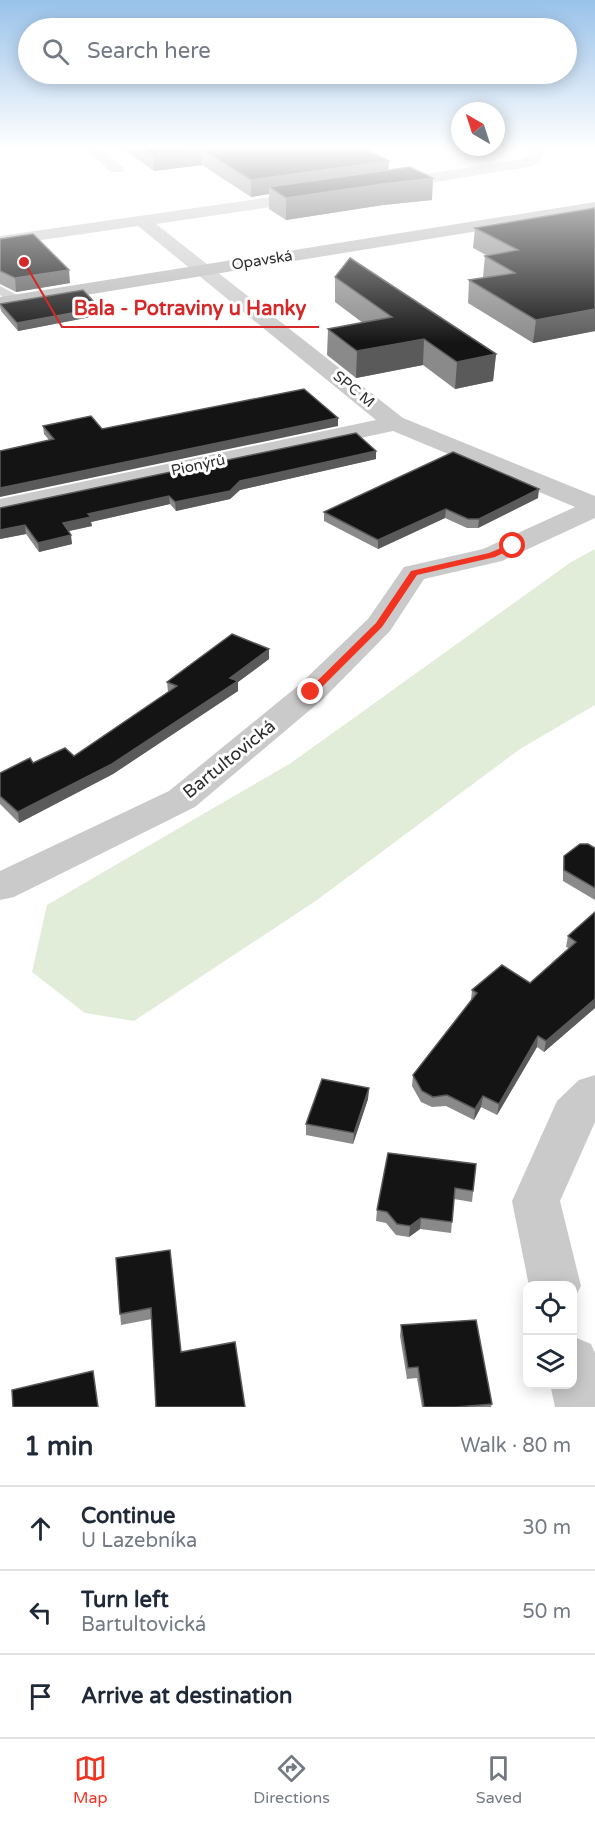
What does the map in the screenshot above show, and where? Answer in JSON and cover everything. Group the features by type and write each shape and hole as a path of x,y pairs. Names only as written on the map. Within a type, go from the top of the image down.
{"main road":[{"name":"Opavská","path":"5,298 205,270 566,212"}],"street":[{"path":"0,241 204,212"},
{"name":"SPC M","path":"142,221 395,423 595,507"},
{"path":"15,223 27,237"},
{"name":"Pionýrů","path":"0,507 395,423"},
{"name":"Bartultovická","path":"0,887 182,799 311,692 379,625 414,573 492,555 595,507"},
{"path":"554,1281 536,1201 573,1114 595,1093"},
{"path":"577,1380 583,1407"}],"green space":[{"path":"595,549 595,705 520,749 317,900 134,1021 85,1013 32,972 47,905 291,763 571,562"}],"building":[{"path":"573,212 595,212 595,309 536,320 469,280 515,273 485,256 518,250 475,228"},
{"path":"33,234 69,270 15,278 0,271 0,239"},
{"path":"350,258 496,354 457,362 424,339 357,351 328,329 392,317 335,277"},
{"path":"83,290 100,308 17,323 0,304"},
{"path":"304,389 338,418 0,488 0,451 54,439 43,426 91,416 102,429"},
{"path":"356,433 376,451 240,481 230,491 175,502 169,496 88,514 91,517 63,523 71,535 38,543 25,525 0,530 0,508"},
{"path":"453,452 539,489 479,519 468,519 446,509 378,540 324,512"},
{"path":"232,634 269,649 230,678 238,681 112,764 18,812 0,796 0,773 30,758 33,763 65,748 74,756 177,686 167,682"},
{"path":"580,844 588,844 595,848 595,888 564,870 564,856"},
{"path":"595,912 595,999 546,1041 538,1036 499,1104 483,1096 475,1109 447,1095 433,1097 422,1091 413,1075 477,993 472,990 502,965 530,983 576,942 568,936"},
{"path":"322,1079 369,1088 354,1133 306,1124"},
{"path":"388,1153 476,1164 473,1191 455,1188 452,1222 421,1218 410,1226 397,1224 387,1212 377,1210"},
{"path":"170,1250 181,1352 235,1342 245,1407 156,1407 151,1308 120,1314 116,1258"},
{"path":"476,1320 492,1404 424,1407 418,1367 408,1368 401,1325"},
{"path":"93,1371 98,1407 13,1407 12,1390"}],"place":[{"name":"Bala - Potraviny u Hanky","path":"24,262"}],"route":[{"path":"311,692 379,625 414,573 492,555 513,546"}]}
